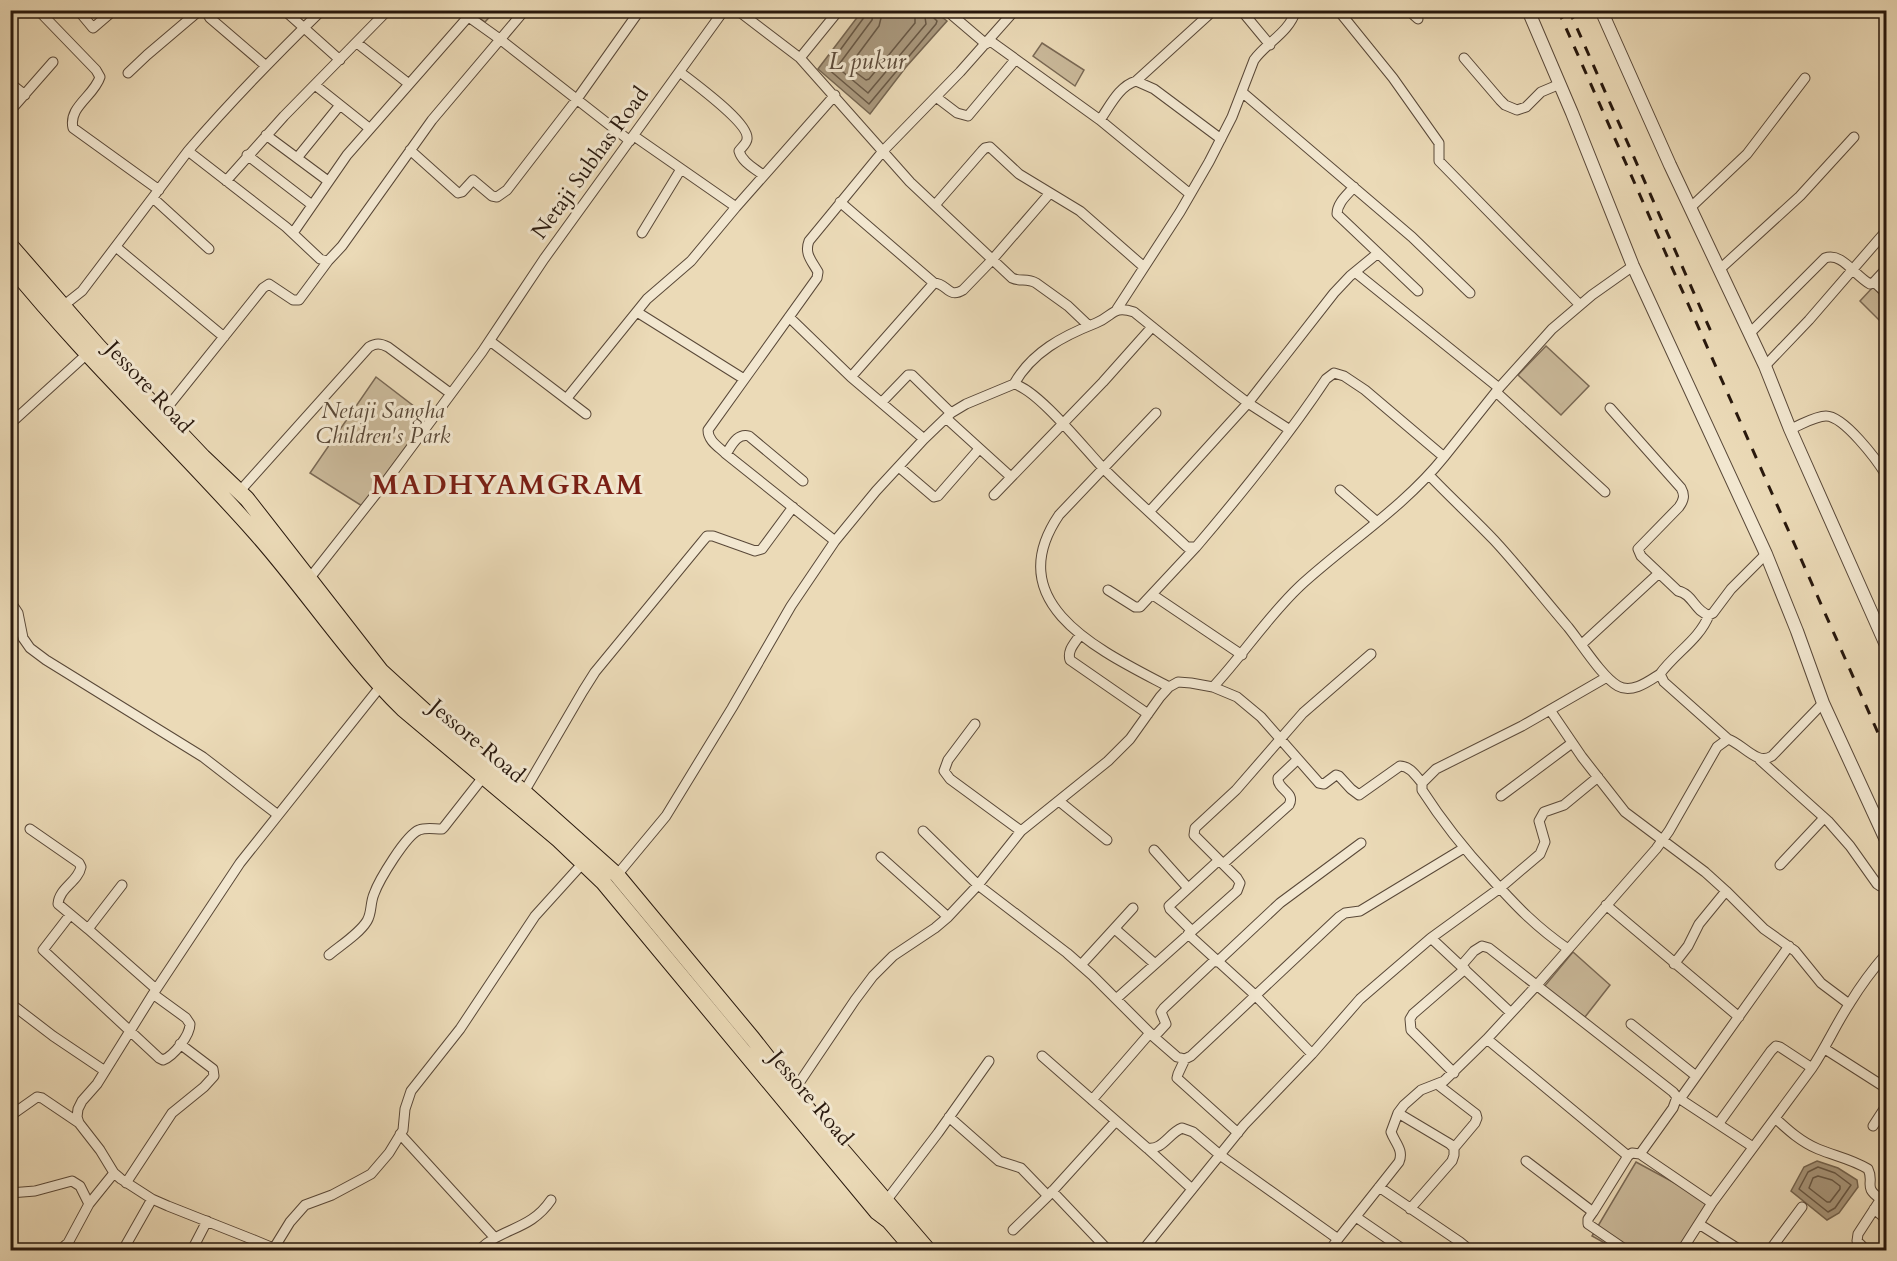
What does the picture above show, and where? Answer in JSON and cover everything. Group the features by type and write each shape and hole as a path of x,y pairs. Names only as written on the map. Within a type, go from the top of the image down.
{"highway":[{"path":"10,245 15,268 63,306 162,414 239,492 274,532 393,684 524,792 617,875 753,1039 789,1098 886,1201 928,1251"},
{"name":"Jessore Road","path":"15,268 87,354 249,525 380,687 559,840 603,882 789,1098 877,1212 889,1221 914,1251"}],"street":[{"path":"38,10 96,70 100,77 98,84 73,114 71,121 73,128 156,194 209,249"},
{"path":"78,10 93,28 114,10"},
{"path":"128,73 202,10 266,66"},
{"path":"284,10 340,60"},
{"path":"63,306 82,291 188,151 266,66 322,10"},
{"path":"226,181 247,155 388,10"},
{"path":"459,10 632,139 736,207"},
{"path":"162,414 263,288 269,284 293,300 299,300 342,246 432,120 525,10"},
{"path":"410,150 458,193 462,192 473,180 487,193 497,197 507,190 577,99 640,10"},
{"name":"Netaji Subhas Road","path":"309,579 387,480 490,341 544,259 724,10"},
{"path":"737,10 800,58 835,95 890,162 1012,278 1036,283 1068,306 1088,325"},
{"path":"800,58 839,10"},
{"path":"835,541 726,454 711,440 708,430 817,278 818,272 806,249 809,241 883,151 1015,10"},
{"path":"1100,120 1128,83 1136,81 1214,10"},
{"path":"1241,10 1270,45"},
{"path":"617,875 666,816 791,606 835,541 898,467 948,415 966,404 1014,384 1027,365 1039,354 1071,333 1105,318 1117,309 1190,194 1221,139 1254,60 1289,26 1296,10"},
{"path":"1338,10 1393,78 1439,143 1439,161 1580,305"},
{"path":"1408,10 1418,19"},
{"path":"1528,10 1633,266 1766,554 1823,703 1887,840"},
{"path":"1601,10 1690,208 1765,366 1790,429 1887,645"},
{"path":"952,12 987,42 1100,120 1190,194"},
{"path":"293,234 328,181 369,128 468,17"},
{"path":"357,43 409,84"},
{"path":"1464,58 1505,105 1517,110 1526,107 1541,92 1560,84"},
{"path":"936,97 957,113 968,116 1015,60"},
{"path":"10,111 53,63"},
{"path":"680,72 723,106 741,125 747,136 747,140 739,151 742,159 763,175"},
{"path":"1690,208 1747,154 1805,78"},
{"path":"1136,81 1154,89 1221,139"},
{"path":"10,83 25,95"},
{"path":"315,85 369,128"},
{"path":"1242,92 1412,237 1470,293"},
{"path":"567,398 656,290 691,261 763,175 835,95"},
{"path":"297,158 340,105"},
{"path":"266,135 328,181"},
{"path":"1720,269 1800,196 1854,136"},
{"path":"935,205 985,148 990,147 1019,174 1080,211 1144,267"},
{"path":"188,151 293,234 320,259 328,261"},
{"path":"247,155 312,205"},
{"path":"642,233 681,169"},
{"path":"1354,187 1340,203 1337,214 1418,291"},
{"path":"840,202 934,283 957,294 992,260 1050,193"},
{"path":"1765,366 1809,320 1887,231"},
{"path":"116,247 224,337"},
{"path":"1149,512 1248,403 1323,306 1355,272 1378,253"},
{"path":"1750,333 1825,258 1836,256 1851,271 1870,284 1887,269"},
{"path":"1213,687 1298,588 1429,475 1497,390 1552,329 1633,266"},
{"path":"1355,272 1497,390 1605,492"},
{"path":"1874,282 1887,293"},
{"path":"851,377 934,283"},
{"path":"1117,309 1134,312 1248,403 1290,430"},
{"path":"637,312 744,379"},
{"path":"789,317 851,377 924,439"},
{"path":"994,495 1103,382 1152,327"},
{"path":"490,341 586,414"},
{"path":"239,492 369,347 375,344 388,346 450,393"},
{"path":"10,424 87,354"},
{"path":"1108,590 1140,608 1235,502 1326,379 1335,374 1344,376 1365,390 1444,457"},
{"path":"882,402 908,375 912,375 979,449 1011,477"},
{"path":"1014,384 1028,390 1104,469 1186,547 1196,547"},
{"path":"1610,408 1683,492 1683,501 1679,507 1638,549 1641,556 1678,591 1684,592 1704,614 1709,615"},
{"path":"1156,413 1059,515 1050,528 1041,555 1040,570 1042,585 1048,600 1080,634 1100,650 1168,687"},
{"path":"1790,429 1824,416 1833,417 1847,428 1886,471"},
{"path":"726,454 737,439 745,435 749,436 803,481"},
{"path":"898,467 934,497 938,496 979,449"},
{"path":"1429,475 1492,538 1607,677 1626,689 1647,682 1660,674 1695,638 1709,615 1731,589 1766,554"},
{"path":"1340,490 1377,522"},
{"path":"524,792 595,672 702,542 708,536 713,536 755,551 762,549 793,507"},
{"path":"1582,644 1659,573"},
{"path":"1153,595 1242,655"},
{"path":"10,602 18,613 16,629 30,648 203,757 278,815"},
{"path":"1080,634 1070,649 1070,660 1148,714"},
{"path":"1116,999 1240,887 1237,878 1194,835 1195,828 1236,790 1290,727 1326,692 1371,654"},
{"path":"1660,674 1664,682 1728,739 1760,760 1824,818 1850,846 1877,884 1880,886 1887,884"},
{"path":"1422,783 1436,769 1550,710 1607,677"},
{"path":"789,1098 859,993 873,976 899,951 948,917 978,885 1021,831 1120,750 1140,727 1168,687 1178,682 1191,682 1213,687 1229,693 1250,707 1319,783 1323,784 1336,775 1359,795 1400,766 1405,766 1422,783 1422,790 1464,848 1533,923 1568,949"},
{"path":"79,1123 77,1117 82,1101 97,1084 240,863 380,687"},
{"path":"1760,760 1767,760 1772,756 1823,703"},
{"path":"1550,710 1625,812 1726,891 1764,929 1802,958 1821,983 1849,1004"},
{"path":"975,724 948,760 944,771 950,779 1021,831"},
{"path":"1330,1251 1402,1156 1391,1132 1398,1113 1421,1090 1437,1084 1454,1072 1536,986 1670,831 1718,747 1728,739"},
{"path":"1501,796 1572,742"},
{"path":"1298,759 1278,778 1280,786 1291,797 1290,805 1169,906 1216,961 1255,995 1312,1054"},
{"path":"329,955 366,923 370,916 377,886 402,845 412,834 426,828 442,829 484,776"},
{"path":"1143,1250 1238,1133 1360,999 1431,938 1500,888 1540,854 1545,842 1539,821 1544,812 1564,805 1598,777"},
{"path":"1059,801 1107,840"},
{"path":"1780,865 1824,818"},
{"path":"30,829 79,863 81,867 79,874 60,895 58,904 190,1024 189,1032 171,1055 163,1060 159,1058 43,950 70,915"},
{"path":"923,831 978,885 1081,965 1152,1035 1177,1057 1185,1059"},
{"path":"1092,1100 1152,1035 1166,1024 1161,1012 1164,1008 1298,888 1361,843"},
{"path":"1238,1133 1178,1078 1185,1059 1191,1056 1339,916 1360,911 1464,848"},
{"path":"1154,850 1188,888"},
{"path":"881,858 948,917"},
{"path":"10,1116 37,1097 42,1098 79,1123 114,1173 126,1183 152,1199 276,1249 294,1217 305,1204 332,1195 370,1174 389,1153 405,1121 405,1109 411,1091 466,1019 535,916 583,863"},
{"path":"88,930 122,885"},
{"path":"1674,964 1688,946 1699,924 1726,891"},
{"path":"1606,905 1739,1017"},
{"path":"1081,965 1132,908"},
{"path":"1115,929 1155,964"},
{"path":"1431,938 1512,1013"},
{"path":"1454,1072 1411,1030 1410,1019 1462,968 1474,951 1482,946 1489,948 1678,1098 1753,1147"},
{"path":"1640,1154 1789,946"},
{"path":"1682,1251 1712,1203 1825,1049 1849,1004 1870,972 1887,954"},
{"path":"11,1003 53,1036 105,1071"},
{"path":"1631,1024 1696,1076"},
{"path":"1487,1039 1628,1156"},
{"path":"126,1183 172,1113 214,1076 213,1069 180,1044"},
{"path":"1719,1123 1776,1046 1812,1068"},
{"path":"1825,1049 1887,1088"},
{"path":"1042,1056 1192,1189"},
{"path":"886,1201 989,1061"},
{"path":"1410,1209 1452,1161 1454,1148 1477,1118 1476,1114 1437,1084"},
{"path":"1873,1126 1887,1106"},
{"path":"1398,1113 1454,1148"},
{"path":"949,1117 999,1161 1021,1168 1050,1193 1108,1251"},
{"path":"1775,1118 1791,1134 1818,1149 1868,1169 1870,1192 1884,1195 1858,1234 1857,1241 1866,1251"},
{"path":"1013,1230 1116,1121"},
{"path":"1147,1148 1157,1147 1176,1130 1182,1128 1193,1132 1220,1155 1338,1239"},
{"path":"400,1134 495,1238"},
{"path":"1626,1251 1588,1224 1588,1219 1632,1153 1640,1154 1712,1203"},
{"path":"1526,1161 1593,1212"},
{"path":"60,1251 68,1243 89,1204 114,1173"},
{"path":"10,1193 34,1191 72,1181 80,1186 89,1204"},
{"path":"1379,1187 1460,1242 1467,1251"},
{"path":"123,1251 152,1199"},
{"path":"479,1251 495,1238 525,1225 538,1215 551,1200"},
{"path":"1770,1251 1802,1207"},
{"path":"1874,1209 1887,1219"},
{"path":"1356,1216 1404,1251"},
{"path":"192,1251 207,1221"},
{"path":"1699,1224 1740,1251"},
{"path":"1607,1251 1612,1241"}],"green space":[{"path":"469,11 495,11 485,22"},
{"path":"1042,43 1084,70 1075,86 1033,56"},
{"path":"1873,287 1886,301 1886,314 1880,321 1860,301"},
{"path":"1546,346 1589,386 1561,415 1518,375"},
{"name":"Netaji Sangha Children's Park","path":"376,377 428,417 362,506 310,473"},
{"path":"1573,952 1610,985 1585,1017 1543,988"},
{"path":"1636,1162 1710,1202 1687,1250 1617,1250 1592,1236"}],"water":[{"name":"L pukur","path":"862,11 934,11 947,21 906,67 870,114 818,69"},
{"path":"1817,1161 1838,1168 1857,1180 1858,1187 1839,1213 1827,1220 1791,1191 1804,1167"}],"railway":[{"path":"1558,10 1886,751"},
{"path":"1569,10 1712,334"}],"district":[{"name":"MADHYAMGRAM","path":"508,485"}]}
